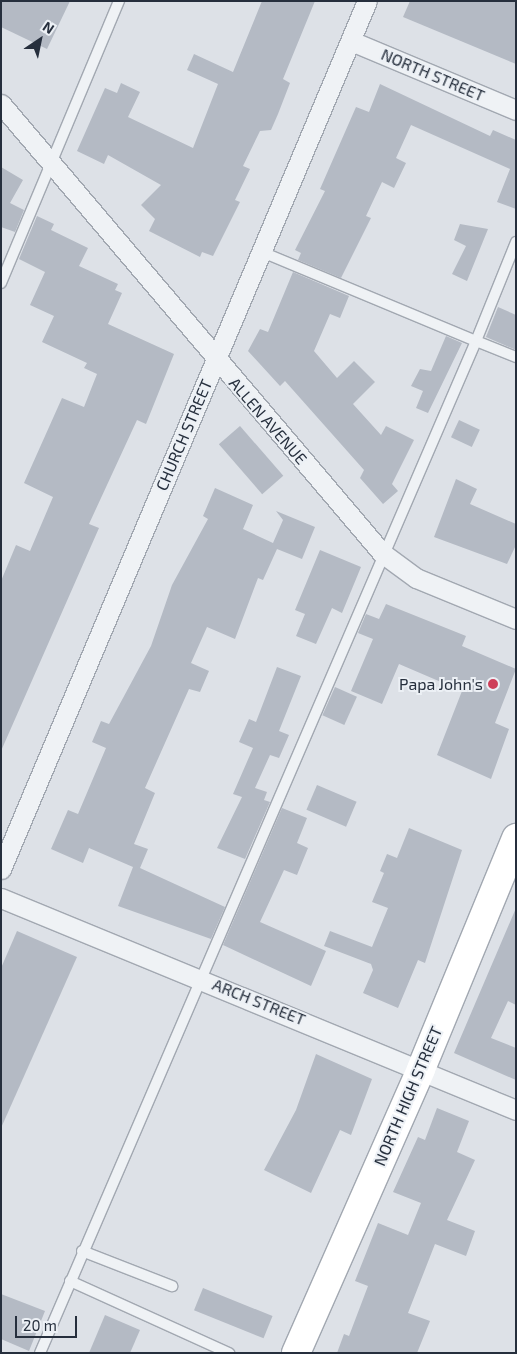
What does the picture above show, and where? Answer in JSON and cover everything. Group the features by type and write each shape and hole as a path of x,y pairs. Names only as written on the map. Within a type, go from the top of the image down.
{"main road":[{"name":"NORTH HIGH STREET","path":"296,1353 421,1069 516,838"}],"street":[{"name":"CHURCH STREET","path":"1,869 368,1"},
{"name":"NORTH STREET","path":"351,41 516,110"},
{"name":"ALLEN AVENUE","path":"1,104 216,360 382,553 416,578 516,619"},
{"name":"ARCH STREET","path":"1,898 200,978 516,1110"}],"lane":[{"path":"1,283 50,162 119,1"},
{"path":"40,1353 382,553 476,340 516,242"},
{"path":"262,252 516,357"},
{"path":"82,1251 172,1286"},
{"path":"70,1281 230,1353"}],"building":[{"path":"1,1 70,1 47,49 1,27"},
{"path":"262,1 315,1 283,79 290,83 278,114 271,130 260,131 243,166 250,169 235,200 240,202 213,256 202,252 200,257 149,231 155,219 141,205 161,185 108,155 104,164 77,151 105,88 117,93 121,83 140,92 128,117 193,148 218,84 187,70 194,54 233,72"},
{"path":"410,1 516,1 516,64 403,17"},
{"path":"380,84 490,136 493,130 516,140 516,209 497,202 510,169 411,125 396,158 406,163 394,188 382,182 366,216 371,218 341,278 298,260 301,253 295,250 325,191 320,189 356,107 369,112"},
{"path":"1,167 23,180 10,203 24,210 15,232 1,227"},
{"path":"37,216 54,224 51,230 88,248 79,266 118,284 115,290 122,293 108,324 174,354 146,424 137,420 89,524 99,528 1,751 1,581 16,545 30,551 53,497 24,483 62,398 84,407 97,374 84,368 87,363 42,342 54,316 30,305 45,272 19,259"},
{"path":"460,224 488,229 467,281 452,274 466,246 454,240"},
{"path":"293,272 349,296 340,318 330,314 314,351 337,378 354,361 375,382 353,404 381,435 386,426 414,440 392,484 398,491 383,504 360,478 364,470 285,381 280,386 248,351 260,329 268,332"},
{"path":"498,307 516,315 516,350 486,337"},
{"path":"446,336 462,343 428,413 416,408 423,391 411,386 420,369 431,371"},
{"path":"459,420 480,430 472,447 451,437"},
{"path":"240,426 283,476 262,494 219,444"},
{"path":"456,479 477,489 470,504 516,524 516,545 507,564 434,537"},
{"path":"215,488 253,505 243,529 273,543 283,520 276,511 315,527 302,559 277,549 263,580 258,578 235,639 207,627 191,663 209,671 200,692 189,689 145,788 155,793 134,844 148,849 140,868 225,907 211,939 118,906 133,867 89,848 83,863 51,849 68,810 78,814 106,748 92,742 101,721 109,724 151,646 172,585 208,519 203,516"},
{"path":"320,550 361,567 342,613 332,608 316,644 296,636 305,614 295,610"},
{"path":"386,604 466,636 462,646 516,669 495,723 509,729 491,779 437,755 462,691 399,664 382,704 351,691 373,639 358,633 366,614 379,619"},
{"path":"277,667 301,676 279,731 289,735 279,758 270,755 255,788 267,792 264,800 270,802 245,859 217,848 242,797 233,794 253,748 239,742 249,719 256,722"},
{"path":"335,687 357,697 344,725 322,715"},
{"path":"317,785 357,802 346,827 306,810"},
{"path":"282,808 307,818 297,843 308,848 297,875 284,870 260,922 326,951 311,986 223,945"},
{"path":"409,828 462,850 425,963 418,960 398,1008 363,993 373,970 371,964 324,946 330,931 372,947 388,908 372,902 384,873 380,871 387,854 397,858"},
{"path":"516,908 516,1005 508,1001 491,1038 516,1048 516,1080 454,1053"},
{"path":"17,931 77,957 1,1128 1,968"},
{"path":"316,1054 372,1079 351,1135 340,1130 311,1193 264,1170 296,1110"},
{"path":"437,1108 469,1121 457,1152 475,1160 447,1220 475,1231 466,1256 435,1244 408,1313 430,1321 417,1353 337,1353 344,1334 349,1336 368,1286 355,1281 378,1223 408,1235 421,1203 393,1192 418,1137 425,1140"},
{"path":"203,1288 273,1316 264,1338 194,1310"},
{"path":"1,1294 45,1311 29,1351 1,1339"},
{"path":"105,1315 140,1330 130,1353 89,1353"}],"place":[{"name":"Papa John's","path":"493,684"}]}
